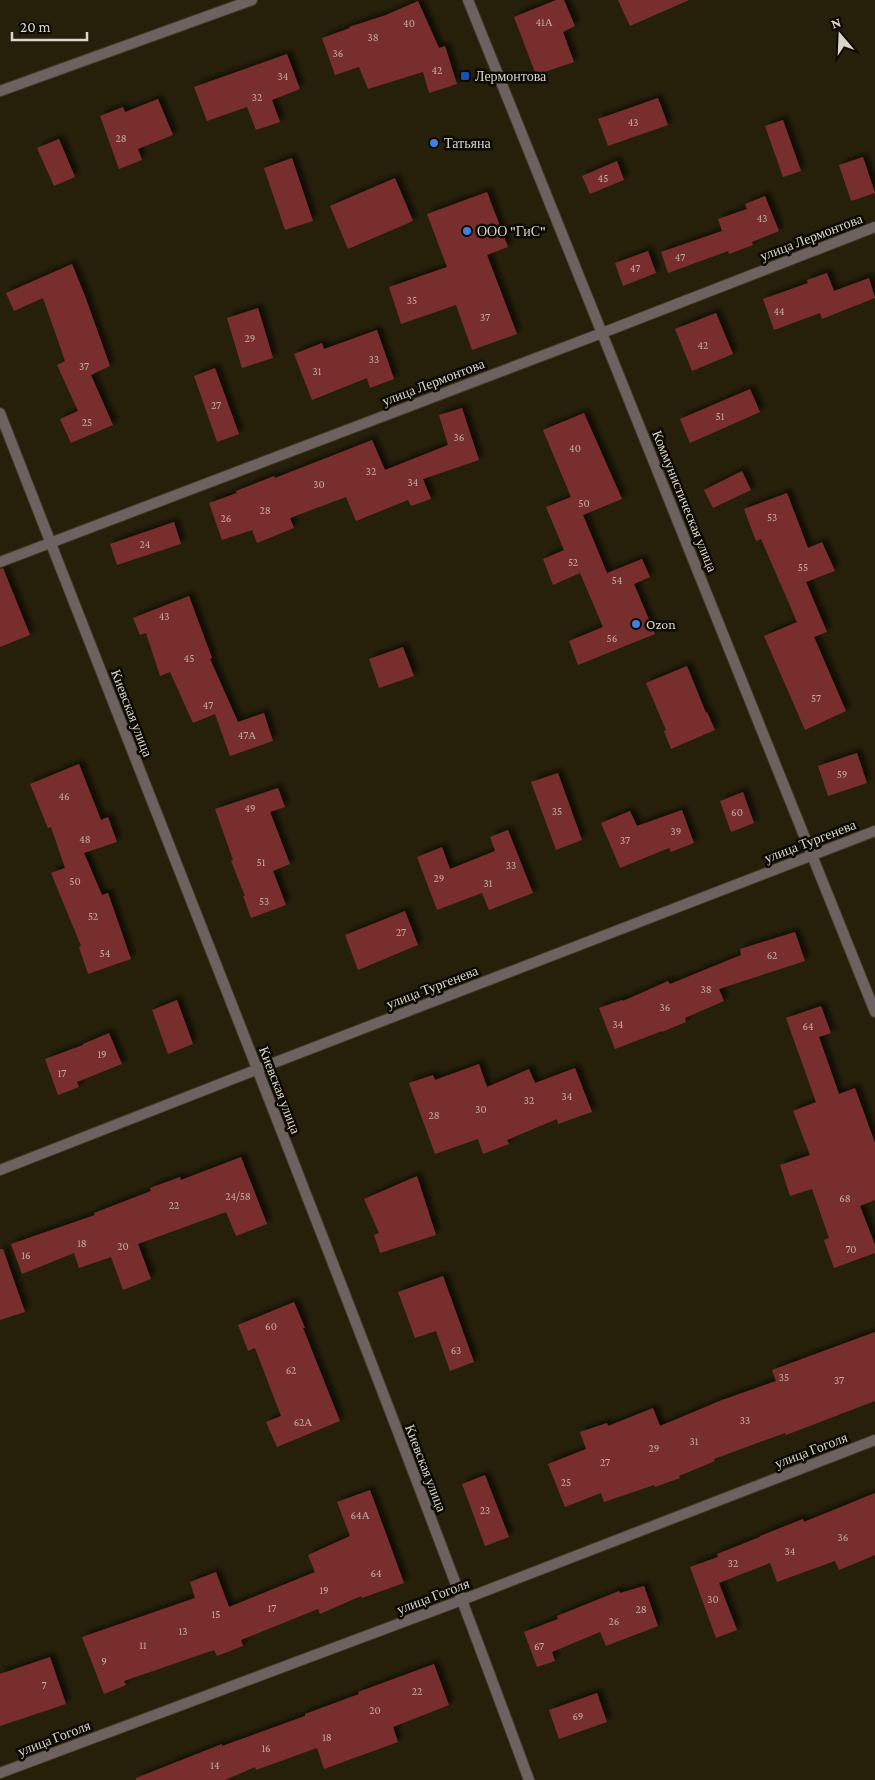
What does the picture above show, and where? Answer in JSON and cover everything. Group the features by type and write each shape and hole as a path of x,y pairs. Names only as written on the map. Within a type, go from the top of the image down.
{"street":[{"path":"0,91 252,0"},
{"name":"Коммунистическая улица","path":"468,0 875,1012"},
{"name":"улица Лермонтова","path":"0,562 875,227"},
{"name":"Киевская улица","path":"0,413 258,1069 462,1600 529,1780"},
{"name":"улица Тургенева","path":"0,1170 875,832"},
{"name":"улица Гоголя","path":"0,1773 462,1600 875,1440"}],"building":[{"path":"556,0 564,0 575,26 563,32 574,62 536,75 514,17"},
{"path":"618,0 689,0 630,26"},
{"path":"418,1 439,48 445,46 457,84 429,93 423,72 368,89 359,67 335,75 322,38 386,15"},
{"path":"287,54 300,89 272,100 280,122 256,130 247,107 207,121 194,87"},
{"path":"658,98 668,125 608,146 598,119"},
{"path":"158,99 173,135 138,149 142,160 119,169 100,116 123,107 125,112"},
{"path":"783,120 801,171 783,177 765,126"},
{"path":"59,139 75,177 54,186 37,148"},
{"path":"863,157 875,193 851,201 839,165"},
{"path":"292,158 313,221 285,230 264,168"},
{"path":"617,161 624,180 590,194 582,176"},
{"path":"395,178 413,221 348,249 330,206"},
{"path":"487,192 508,247 487,255 517,334 472,350 456,305 401,324 389,287 447,267 427,214"},
{"path":"765,196 779,231 752,242 753,245 729,254 728,251 668,273 661,252 722,231 718,219 747,209 745,204"},
{"path":"648,251 656,273 623,286 615,263"},
{"path":"72,264 110,366 91,375 113,425 71,443 60,419 78,411 57,365 65,361 43,298 14,311 6,293"},
{"path":"827,273 834,291 869,278 875,298 822,319 820,313 774,330 763,299 808,283 807,280"},
{"path":"258,308 273,358 242,368 227,318"},
{"path":"716,313 733,354 692,371 675,329"},
{"path":"377,330 394,379 370,388 367,378 312,400 294,354 322,343 324,349"},
{"path":"215,368 239,434 217,442 194,376"},
{"path":"750,389 760,412 690,443 680,419"},
{"path":"462,408 479,460 423,479 431,499 411,506 408,500 356,521 346,497 290,518 294,528 257,543 252,530 222,540 209,503 237,493 236,491 274,476 275,478 372,440 385,470 448,445 439,415"},
{"path":"584,413 622,499 583,515 607,573 642,559 650,577 634,584 655,634 578,665 569,641 603,627 580,573 553,585 543,559 564,550 546,507 571,497 543,430"},
{"path":"742,471 751,490 713,508 704,490"},
{"path":"787,493 808,548 822,542 835,571 806,582 827,632 814,637 846,711 805,730 764,636 797,622 761,539 756,541 744,509"},
{"path":"174,522 181,544 117,565 110,544"},
{"path":"3,568 30,635 0,647 0,569"},
{"path":"189,596 212,658 210,659 238,722 264,713 273,741 230,756 215,714 193,723 170,672 160,676 146,633 140,635 133,618"},
{"path":"403,647 414,676 379,688 369,659"},
{"path":"687,666 715,730 671,749 664,731 666,730 646,683"},
{"path":"857,753 867,783 828,796 818,766"},
{"path":"79,764 101,820 108,817 117,842 84,853 102,895 108,893 131,959 88,974 79,947 81,946 51,873 65,868 51,827 48,828 30,784"},
{"path":"558,773 582,840 556,850 531,782"},
{"path":"278,788 285,807 270,812 290,864 273,871 286,905 251,918 215,809"},
{"path":"743,792 754,823 731,832 720,801"},
{"path":"682,810 694,843 671,852 669,848 620,868 601,823 630,811 637,826"},
{"path":"508,830 533,893 489,910 482,893 437,910 417,857 442,847 450,869 495,851 490,837"},
{"path":"405,911 418,945 358,970 345,935"},
{"path":"795,932 805,961 719,989 724,1001 685,1018 686,1022 615,1049 599,1008 623,1001 668,981 670,984 741,955 740,949"},
{"path":"177,1000 193,1044 168,1054 152,1010"},
{"path":"821,1006 831,1033 819,1037 839,1094 855,1088 875,1143 875,1200 860,1206 875,1245 875,1253 834,1268 824,1240 829,1238 812,1189 790,1196 780,1165 810,1155 793,1111 816,1102 786,1018"},
{"path":"109,1033 122,1064 77,1082 79,1087 58,1095 45,1059"},
{"path":"479,1064 487,1087 529,1069 535,1083 575,1068 592,1112 558,1124 557,1119 507,1140 509,1144 483,1154 478,1139 435,1154 409,1083 433,1075 435,1080"},
{"path":"241,1157 267,1224 236,1236 226,1212 138,1244 151,1279 123,1290 111,1257 79,1268 74,1253 22,1274 11,1244 95,1215 94,1213 151,1191 150,1188 180,1177 181,1180"},
{"path":"417,1176 436,1235 380,1253 374,1235 379,1233 364,1199"},
{"path":"0,1249 3,1249 25,1312 0,1320"},
{"path":"443,1276 474,1362 450,1371 436,1331 415,1338 398,1292"},
{"path":"294,1302 340,1421 277,1447 266,1422 281,1416 255,1348 248,1351 238,1325"},
{"path":"875,1332 875,1401 786,1435 785,1433 714,1459 715,1461 679,1476 680,1478 655,1487 654,1485 604,1502 601,1493 565,1507 548,1464 586,1449 580,1432 607,1423 608,1426 653,1408 660,1426 722,1400 776,1381 772,1370"},
{"path":"485,1475 509,1537 485,1546 462,1484"},
{"path":"370,1490 404,1583 362,1598 361,1596 320,1614 318,1609 241,1640 243,1646 217,1656 214,1650 124,1681 126,1685 104,1694 82,1637 195,1598 190,1582 216,1572 229,1607 315,1572 308,1555 350,1536 337,1502"},
{"path":"875,1493 875,1555 839,1570 835,1561 777,1582 770,1563 719,1583 737,1630 716,1638 690,1567 718,1557 717,1554 760,1536 803,1519 804,1522"},
{"path":"644,1586 658,1626 606,1646 600,1632 552,1652 555,1661 537,1667 524,1632 558,1619 557,1616 619,1591 620,1593"},
{"path":"50,1657 66,1704 0,1726 0,1674"},
{"path":"434,1664 449,1705 393,1727 398,1742 324,1769 317,1748 256,1770 255,1767 225,1780 136,1780 136,1778 222,1744 222,1746 305,1716 305,1714 359,1694 358,1692"},
{"path":"597,1693 607,1722 559,1739 549,1710"}],"place":[{"name":"Лермонтова","path":"465,76"},
{"name":"Татьяна","path":"434,143"},
{"name":"ООО \"ГиС\"","path":"467,231"},
{"name":"Ozon","path":"636,624"}]}
